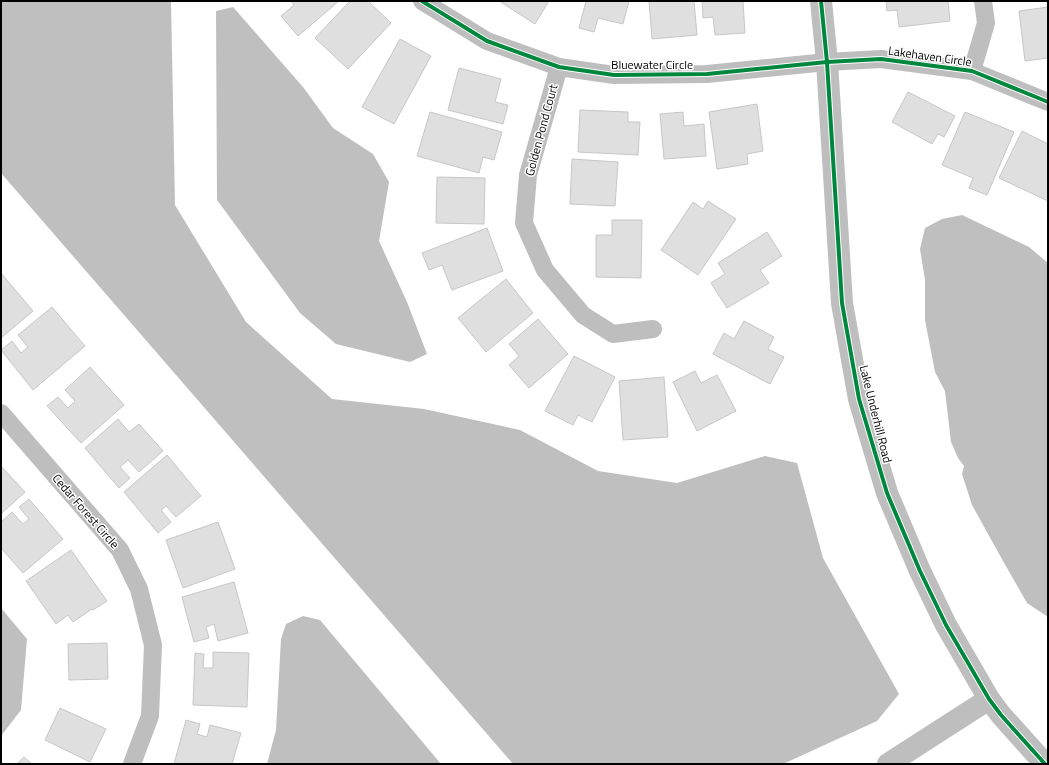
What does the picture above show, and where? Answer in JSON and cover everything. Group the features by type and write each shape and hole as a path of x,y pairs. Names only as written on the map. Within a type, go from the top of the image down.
{"street":[{"name":"Bluewater Circle","path":"422,1 487,41 559,67 614,75 707,74 827,62"},
{"name":"Lake Underhill Road","path":"821,1 827,62 842,303 860,399 887,493 920,570 946,625 989,699 1001,716 1045,764"},
{"name":"Lakehaven Circle","path":"972,71 986,23 983,1"},
{"name":"Lakehaven Circle","path":"827,62 881,59 972,71 1048,102"},
{"name":"Golden Pond Court","path":"559,67 528,175 524,222 544,270 583,315 613,334 653,329"},
{"name":"Cedar Forest Circle","path":"1,413 120,550 139,589 153,645 150,716 132,764"},
{"path":"888,764 989,699"}],"shaded area":[{"path":"1,1 171,1 175,205 246,322 332,399 424,409 520,430 598,471 677,483 765,456 797,463 823,558 899,694 877,721 783,764 513,764 1,173"},
{"path":"233,7 303,87 333,128 373,154 389,182 379,241 407,302 427,354 410,362 336,344 300,313 217,200 216,11"},
{"path":"962,215 1029,247 1048,263 1048,617 1027,603 972,505 962,474 964,466 958,458 951,442 945,391 935,372 925,320 925,280 920,249 925,228 942,219"},
{"path":"1,608 27,639 21,710 1,736"},
{"path":"303,616 320,620 441,764 267,764 276,730 281,639 286,624"}],"building":[{"path":"291,1 339,1 298,36 281,16 294,5"},
{"path":"350,1 368,1 391,23 348,69 315,38"},
{"path":"499,1 549,1 535,24"},
{"path":"586,1 629,1 623,24 598,18 594,32 579,28"},
{"path":"649,1 694,1 697,35 652,39"},
{"path":"702,1 743,1 745,33 715,35 713,17 703,18"},
{"path":"886,1 948,1 950,21 899,27 897,10 887,11"},
{"path":"1048,7 1048,58 1025,61 1019,11"},
{"path":"400,39 431,56 394,124 362,107"},
{"path":"459,68 501,79 495,102 508,105 503,124 448,110"},
{"path":"908,92 955,116 944,137 938,134 932,144 892,122"},
{"path":"757,104 763,151 747,154 748,164 717,169 709,112"},
{"path":"580,110 628,112 628,122 640,122 638,155 578,152"},
{"path":"430,112 502,132 494,160 483,157 479,173 417,156"},
{"path":"683,112 684,126 704,124 706,156 664,159 660,114"},
{"path":"965,112 1014,132 987,195 969,188 973,178 942,165"},
{"path":"1022,131 1048,144 1048,201 999,178"},
{"path":"572,159 618,162 615,206 570,204"},
{"path":"437,177 485,178 484,224 436,223"},
{"path":"708,201 736,219 698,275 661,250 693,202 703,209"},
{"path":"612,220 642,220 641,278 596,277 596,235 612,235"},
{"path":"487,228 503,271 452,290 442,265 429,270 422,253"},
{"path":"767,232 782,256 760,270 769,283 727,308 711,283 725,274 718,263"},
{"path":"1,273 33,311 1,338"},
{"path":"506,279 533,313 486,352 458,318"},
{"path":"52,307 85,346 33,390 1,350 12,341 21,353 28,347 18,335"},
{"path":"538,319 568,354 529,388 509,365 519,356 509,344"},
{"path":"744,321 774,337 768,349 784,357 770,384 713,354 724,333 734,339"},
{"path":"574,356 615,377 592,422 578,415 573,425 545,411"},
{"path":"90,367 124,405 81,443 47,406 58,397 68,408 75,401 65,390"},
{"path":"695,371 701,383 717,375 736,411 697,431 673,382"},
{"path":"664,377 668,437 623,440 619,381"},
{"path":"118,419 129,432 139,424 163,451 139,472 128,460 120,467 130,478 119,488 85,448"},
{"path":"167,455 201,496 176,517 166,506 161,510 171,522 158,533 124,492"},
{"path":"1,466 25,492 1,514"},
{"path":"29,499 63,539 23,573 1,548 1,522 12,512 23,524 29,519 19,507"},
{"path":"218,522 235,569 183,588 166,540"},
{"path":"71,550 107,601 73,622 68,615 56,624 26,581"},
{"path":"234,582 248,633 218,641 214,624 206,627 209,638 194,642 182,597"},
{"path":"107,643 108,679 69,680 68,644"},
{"path":"213,652 249,653 247,707 193,705 195,653 204,654 203,668 213,668"},
{"path":"60,708 106,729 90,762 45,740"},
{"path":"186,720 200,724 197,734 207,737 210,725 241,733 232,764 174,764"},
{"path":"24,757 32,764 17,764"}],"cycle path":[{"path":"422,1 487,41 559,67 614,75 707,74 827,62 881,59 972,71 1048,102"},
{"path":"821,1 827,62 842,303 859,399 887,493 920,571 946,625 989,699 1001,715 1045,764"}]}
